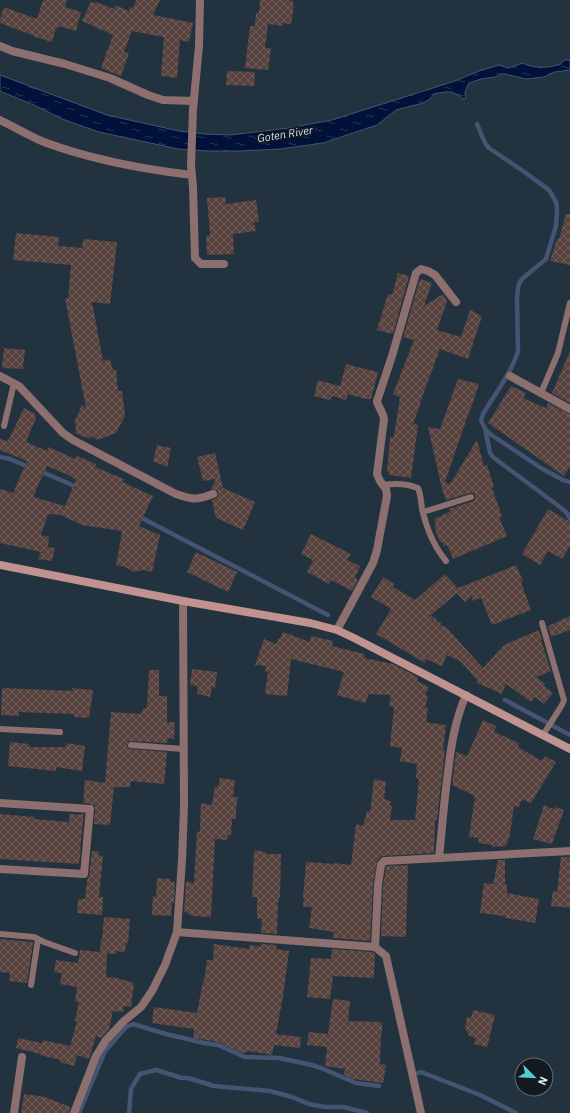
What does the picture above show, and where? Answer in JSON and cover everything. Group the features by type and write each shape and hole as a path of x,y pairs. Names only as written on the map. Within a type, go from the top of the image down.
{"street":[{"path":"200,0 199,46 191,166 194,187 195,258 201,264 224,264"},
{"path":"0,46 12,51 65,64 110,78 163,100 194,105"},
{"path":"0,120 42,141 79,154 124,165 192,175"},
{"path":"337,630 373,563 377,550 387,496 386,489 377,474 384,419 377,401 392,356 416,273 421,270 428,271 435,275 456,302"},
{"path":"0,376 19,386 63,433 73,440 176,494 199,499 213,494"},
{"path":"510,376 570,409"},
{"path":"0,565 310,623 337,630 570,749"},
{"path":"74,1113 96,1056 106,1040 124,1021 141,1007 152,992 165,965 177,932 184,807 183,600"},
{"path":"439,858 451,746 460,709 466,695"},
{"path":"0,803 90,809 84,874 0,869"},
{"path":"375,947 380,865 384,861 570,851"},
{"path":"177,932 375,947 386,956 422,1113"},
{"path":"14,1113 22,1056"}],"lane":[{"path":"541,393 558,353 570,303"},
{"path":"4,426 14,384"},
{"path":"384,485 394,483 409,484 418,488 421,495 423,512 430,534 438,551 446,561"},
{"path":"423,512 471,497"},
{"path":"542,622 564,700 543,735"},
{"path":"0,728 60,732"},
{"path":"131,745 183,749"},
{"path":"0,934 26,936 75,952"},
{"path":"31,985 38,939"}],"water":[{"name":"Goten River","path":"565,60 570,60 570,70 555,72 544,77 526,79 501,74 495,77 481,79 469,83 465,92 466,98 462,99 460,96 452,92 434,94 430,99 423,103 396,110 377,125 323,143 280,149 208,151 178,149 99,132 62,119 0,91 0,75 107,115 179,131 230,135 289,128 332,120 455,81 499,65 508,68 523,63 537,67 547,67 561,64"}],"building":[{"path":"43,0 67,0 65,7 81,12 76,31 59,26 56,28 52,42 0,23 4,7 37,19"},
{"path":"136,0 160,0 153,15 193,23 189,42 180,40 177,78 161,76 164,37 132,31 124,52 129,53 121,76 101,68 113,35 82,21 91,2 96,2 114,9 115,5 129,11 130,7 133,8"},
{"path":"260,0 293,1 294,6 291,24 282,23 282,26 268,24 265,48 271,48 268,70 245,68 250,26 255,26 256,13 259,13"},
{"path":"227,71 255,72 254,86 226,85"},
{"path":"225,197 226,204 256,200 259,222 254,222 256,231 233,234 234,254 207,255 206,236 210,235 207,198"},
{"path":"566,214 570,214 570,265 550,261 557,239 559,239"},
{"path":"16,233 59,237 58,246 82,248 83,239 117,242 110,304 92,302 103,361 110,359 113,370 116,370 118,391 122,391 125,416 116,433 98,440 91,436 90,439 75,433 76,424 74,423 82,405 86,408 65,298 68,299 71,265 13,260"},
{"path":"398,273 409,276 393,334 377,330 388,294 392,295"},
{"path":"420,279 432,283 424,306 443,294 447,301 437,330 461,337 470,310 482,316 468,359 440,349 413,424 418,425 411,478 389,475 389,472 387,472 390,437 393,438 394,436 400,397 393,394 414,340 403,337"},
{"path":"4,348 25,350 23,369 2,368"},
{"path":"570,351 570,403 552,393"},
{"path":"346,364 378,372 371,399 348,394 346,400 332,396 330,400 314,396 318,380 340,386"},
{"path":"458,379 479,384 445,482 450,484 477,440 484,466 487,465 494,487 492,488 502,516 499,517 507,536 453,559 447,545 444,546 442,542 440,542 434,526 436,525 434,519 450,512 449,509 475,500 475,496 474,493 470,493 446,500 442,489 428,427 440,429"},
{"path":"511,386 526,393 523,398 546,408 548,403 570,414 570,467 564,476 488,423"},
{"path":"24,408 34,413 36,418 26,442 47,451 49,447 75,459 77,456 96,464 95,467 124,479 122,482 153,496 139,526 160,535 152,572 144,570 134,572 125,567 116,565 122,531 82,525 61,515 48,514 41,535 49,537 48,547 55,548 52,561 38,559 41,552 0,543 0,489 13,493 27,461 0,450 0,439 8,441","holes":["47,466 73,477 72,478 76,480 65,506 33,497"]},
{"path":"157,445 171,448 167,467 153,461"},
{"path":"215,453 223,488 255,502 243,530 216,518 212,500 217,497 218,493 216,490 211,489 216,479 203,481 197,457"},
{"path":"548,509 570,522 570,546 562,559 548,551 540,565 522,554"},
{"path":"311,534 351,554 347,560 360,566 355,578 358,580 352,591 331,580 329,584 307,572 313,560 301,554"},
{"path":"196,552 237,572 228,592 187,572"},
{"path":"516,565 523,581 521,582 531,610 492,625 481,598 473,601 471,596 465,602 457,593 430,616 437,619 436,621 441,623 440,625 447,628 483,668 504,645 539,630 551,671 536,677 553,693 544,704 535,697 531,702 506,684 502,694 477,683 478,681 460,661 447,655 442,666 426,659 425,663 376,634 391,609 371,597 383,577 394,584 393,587 415,600 445,574 458,588"},
{"path":"570,616 570,630 551,637 548,626"},
{"path":"283,632 310,642 311,636 333,641 332,646 365,654 364,658 393,664 418,677 417,681 429,687 425,695 428,696 425,707 428,708 426,722 446,725 443,750 445,751 437,820 435,820 434,853 380,857 377,862 373,885 370,941 333,938 334,932 309,928 312,907 303,907 306,862 351,865 356,824 363,826 367,811 370,812 374,779 386,782 384,799 391,801 390,805 392,806 390,820 415,820 419,779 416,778 417,764 400,761 402,748 390,746 394,707 389,706 391,695 369,694 365,703 337,695 344,672 291,659 287,696 265,694 268,672 265,672 266,666 255,665 264,639 276,644"},
{"path":"192,669 217,672 215,688 212,687 210,697 197,694 198,686 190,685"},
{"path":"149,670 159,670 159,696 167,696 167,722 175,722 174,739 168,738 167,743 131,741 128,742 127,745 128,748 131,749 167,752 164,784 131,781 130,787 114,787 110,825 94,824 95,806 83,803 85,780 105,783 111,712 141,714 143,708 147,708"},
{"path":"2,688 73,691 72,688 93,690 89,718 74,717 74,714 19,712 19,716 1,715"},
{"path":"483,720 496,726 494,732 519,743 518,747 542,761 545,756 556,762 531,803 522,799 519,807 514,806 510,834 506,846 492,847 493,845 478,843 479,838 469,837 475,796 452,785 456,752 467,756"},
{"path":"10,742 29,744 29,747 66,747 67,743 85,746 82,771 56,767 56,771 8,766"},
{"path":"220,778 235,780 233,797 238,797 236,819 232,819 231,835 228,835 227,840 215,839 211,917 192,916 184,911 186,882 194,883 197,831 200,832 201,803 212,805 215,786 218,787"},
{"path":"544,805 553,809 556,807 564,810 552,844 533,839"},
{"path":"0,814 69,822 70,814 84,814 79,864 0,859"},
{"path":"254,850 266,852 266,854 281,854 277,934 261,933 262,919 257,918 257,897 252,897"},
{"path":"92,851 99,851 98,855 103,856 99,897 103,897 102,915 77,913 78,899 85,899"},
{"path":"561,857 570,857 570,908 551,906 553,891 557,892"},
{"path":"498,860 505,860 505,884 507,885 507,893 539,899 535,923 505,918 505,916 480,913 484,883 493,884"},
{"path":"408,865 406,937 381,936 383,886 386,867"},
{"path":"157,878 170,879 170,882 175,882 174,903 172,902 171,916 152,915 153,896 156,897"},
{"path":"104,917 130,919 128,943 126,943 125,952 116,951 116,954 107,953 106,977 117,978 134,983 131,1007 124,1006 123,1012 113,1011 109,1029 101,1038 96,1036 89,1059 77,1055 74,1066 60,1062 61,1060 16,1048 18,1038 42,1043 43,1040 70,1046 77,1021 75,1021 79,1002 75,1002 77,987 60,984 62,973 54,972 56,960 78,963 80,950 100,952"},
{"path":"0,939 33,942 27,983 9,981 10,973 0,972"},
{"path":"214,944 249,949 250,945 261,947 261,944 276,945 276,949 289,951 276,1034 301,1037 300,1048 274,1045 272,1055 249,1051 242,1053 218,1042 193,1038 194,1029 152,1023 154,1007 197,1013 207,960 213,960"},
{"path":"332,949 373,952 375,954 374,978 333,976 330,999 307,997 311,958 331,959"},
{"path":"333,999 350,1001 348,1021 382,1022 380,1064 386,1065 383,1083 353,1079 344,1075 345,1069 325,1066 327,1047 307,1045 309,1032 328,1034"},
{"path":"473,1010 495,1015 487,1047 474,1044 476,1038 469,1036 465,1028 467,1017 471,1018"},
{"path":"24,1094 45,1097 70,1107 69,1113 21,1113"}],"waterway":[{"path":"477,124 485,143 489,148 549,190 556,202 557,210 556,226 546,259 522,279 519,284 517,298 518,351 507,375 483,414 481,421 490,434 541,468 563,480 570,482"},
{"path":"485,428 490,453 493,457 560,507 567,513 570,519"},
{"path":"0,457 10,459 29,467"},
{"path":"40,471 79,488"},
{"path":"138,516 328,615"},
{"path":"505,700 570,735"},
{"path":"79,1113 105,1051 126,1027 133,1024 166,1034 218,1045 245,1057 279,1058 312,1065 356,1083 379,1086"},
{"path":"129,1113 131,1089 140,1074 156,1070 214,1086 270,1091 292,1097 309,1104 325,1107 343,1107 367,1113"},
{"path":"418,1073 421,1072 480,1095 516,1113"}]}
